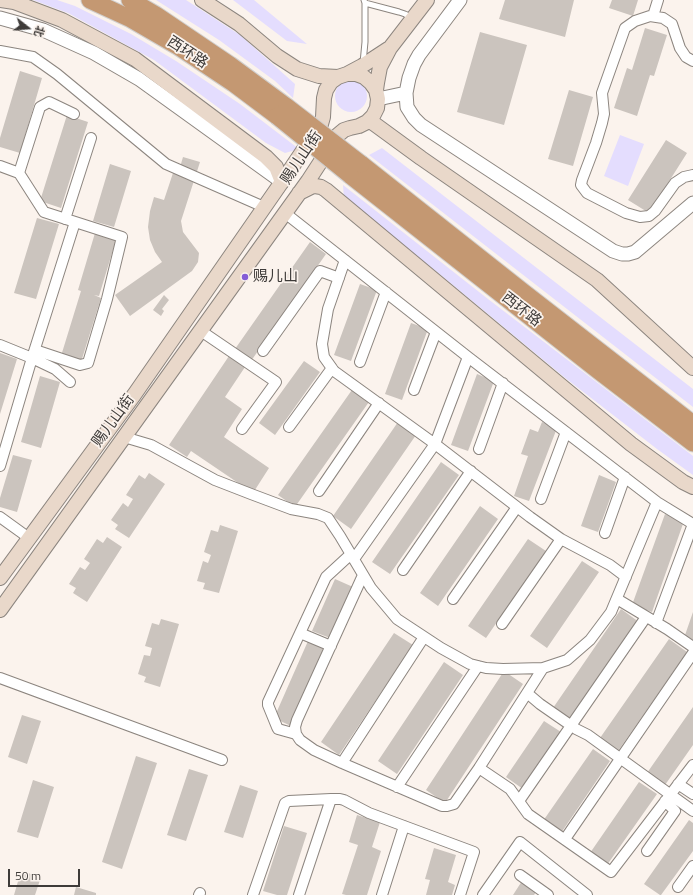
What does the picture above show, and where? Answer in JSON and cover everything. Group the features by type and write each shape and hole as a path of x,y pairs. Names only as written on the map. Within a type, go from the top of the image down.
{"highway":[{"name":"西环路","path":"90,0 129,18 179,47 233,83 282,112"},
{"name":"西环路","path":"130,0 156,15 230,65 282,112"},
{"path":"282,112 356,170"},
{"name":"西环路","path":"356,170 523,292 693,424"},
{"name":"西环路","path":"356,170 598,371 693,443"}],"main road":[{"path":"0,0 14,2 62,20 135,59 266,157 276,167 282,182"},
{"path":"202,0 238,24 277,56 297,69 318,76 356,74 364,77 371,83 377,95"},
{"path":"427,0 390,48 380,67 377,83 377,108 370,120 421,158 597,280 693,368"},
{"path":"342,75 362,66 390,48"},
{"name":"赐儿山街","path":"1,573 29,538 134,395 282,182 321,124 326,90 331,82 342,75"},
{"name":"赐儿山街","path":"0,610 285,213 338,135 344,130 359,126 370,120"},
{"path":"298,194 315,186 326,190 632,444 684,482 693,486"},
{"path":"185,320 201,331"}],"street":[{"path":"460,0 419,55 409,78 406,93 407,107 414,118 421,125 613,251 622,254 635,252 693,204"},
{"path":"653,16 658,0"},
{"path":"693,61 686,57 680,48 672,24 664,18 650,16 635,21 625,28 602,93 604,114 602,123 581,185 587,193 626,213 640,217 649,216 654,212 675,183 684,177 693,175"},
{"path":"0,18 43,30 94,53 133,76 282,182"},
{"path":"0,51 33,57 166,164 264,206"},
{"path":"0,60 11,53"},
{"path":"377,95 406,93"},
{"path":"19,173 40,107 49,102 74,114"},
{"path":"65,219 91,138"},
{"path":"0,166 19,173 44,212 122,237 107,299 88,363 80,365 0,344"},
{"path":"285,213 468,357 657,502 693,524 656,623"},
{"path":"0,466 4,441 34,354 75,222"},
{"path":"345,260 328,309 322,344 324,357 332,368 562,539 610,565 626,577"},
{"path":"263,351 320,272 339,278"},
{"path":"360,362 386,292"},
{"path":"201,331 276,382 242,429"},
{"path":"414,390 436,332"},
{"path":"34,354 70,382"},
{"path":"296,734 277,727 268,702 326,577 352,556 435,444 468,357"},
{"path":"289,427 332,368"},
{"path":"479,449 503,384"},
{"path":"319,491 379,403"},
{"path":"541,499 566,432"},
{"path":"124,437 151,445 215,480 292,509 318,514 328,518 371,588 397,620 441,648 464,660 486,668 543,668 567,660 590,640 611,612 657,502"},
{"path":"403,570 471,471"},
{"path":"605,533 625,477"},
{"path":"453,599 517,507"},
{"path":"0,517 29,538"},
{"path":"502,624 562,539"},
{"path":"363,575 295,727 296,734 300,740 314,750 442,806 454,804 479,768 543,668"},
{"path":"617,599 693,646"},
{"path":"519,801 646,617"},
{"path":"300,632 331,646"},
{"path":"342,763 424,637"},
{"path":"565,839 693,653"},
{"path":"397,787 478,666"},
{"path":"0,678 222,760"},
{"path":"527,693 540,704 620,758 668,797 693,811"},
{"path":"479,768 510,789 528,814 611,872 693,765"},
{"path":"678,784 693,794"},
{"path":"647,851 675,811 668,797"},
{"path":"299,895 331,799"},
{"path":"253,895 285,803 289,801 331,799 344,800 368,813 474,852 460,895"},
{"path":"382,895 404,826"},
{"path":"483,895 520,842 587,895"},
{"path":"678,888 693,866"},
{"path":"520,875 543,894"}],"lane":[{"path":"362,66 365,42 365,1 405,14 412,19"}],"shaded area":[{"path":"33,0 57,0 75,6 131,34 176,61 240,104 299,149 285,153 266,143 154,60 68,13"},
{"path":"156,0 186,0 240,35 295,84 293,98 275,81 219,40"},
{"path":"233,0 254,0 307,44 287,41"},
{"path":"348,80 354,80 364,87 367,96 366,102 360,109 354,112 348,112 338,105 335,99 335,93 342,83"},
{"path":"620,135 644,144 628,186 604,176"},
{"path":"382,148 693,389 693,407 369,155"},
{"path":"343,185 488,299 693,456 693,475 564,377 442,276 344,199"}],"building":[{"path":"505,0 574,0 565,37 499,19"},
{"path":"612,0 638,0 633,16 609,8"},
{"path":"645,28 667,35 654,76 650,75 637,116 614,108 627,68 632,70"},
{"path":"480,32 527,45 504,125 457,112"},
{"path":"20,71 42,78 20,153 0,147 0,138"},
{"path":"569,90 593,97 573,166 548,159"},
{"path":"67,115 88,122 61,208 40,201"},
{"path":"666,140 687,153 649,213 628,200"},
{"path":"183,157 200,162 181,221 183,232 199,253 198,262 192,271 130,316 115,295 162,262 155,252 150,240 148,227 150,211 154,197 164,200 173,173 178,174"},
{"path":"110,164 131,171 114,227 93,221"},
{"path":"37,218 59,224 36,299 14,293"},
{"path":"95,233 116,240 99,296 94,295 101,298 81,362 61,356 81,291 78,290"},
{"path":"310,242 326,254 251,361 235,349"},
{"path":"360,284 377,290 351,361 334,355"},
{"path":"164,295 169,300 162,309 164,311 161,316 153,310"},
{"path":"411,323 428,329 402,400 385,394"},
{"path":"0,353 17,359 0,414"},
{"path":"229,356 245,367 225,397 242,409 224,437 269,468 253,493 191,451 187,457 169,445"},
{"path":"304,361 320,372 275,435 259,423"},
{"path":"477,374 494,381 468,451 451,445"},
{"path":"40,376 60,382 41,448 21,442"},
{"path":"354,387 371,399 295,507 278,495"},
{"path":"398,422 416,435 351,529 333,516"},
{"path":"542,422 557,428 529,501 514,496 528,456 521,454 530,429 538,432"},
{"path":"13,455 32,460 17,512 0,507 0,498"},
{"path":"441,462 459,475 390,574 372,562"},
{"path":"149,473 165,484 129,538 115,529 118,525 111,520 123,503 128,507 133,499 126,495 139,475 145,479"},
{"path":"599,475 616,482 598,532 581,526"},
{"path":"480,506 498,519 438,606 420,593"},
{"path":"665,514 684,521 652,612 632,605"},
{"path":"220,525 238,531 219,593 203,589 205,583 197,581 203,561 208,563 211,555 204,552 211,530 218,532"},
{"path":"107,537 122,547 87,602 73,593 76,588 69,584 80,567 85,570 90,563 84,559 97,539 103,543"},
{"path":"528,539 546,551 486,638 468,626"},
{"path":"582,561 599,572 547,648 530,636"},
{"path":"335,579 353,587 330,638 312,631"},
{"path":"621,609 639,622 570,721 553,708"},
{"path":"693,612 693,642 684,638"},
{"path":"161,619 179,624 160,687 144,682 146,677 138,674 144,655 150,656 152,648 145,646 152,623 159,625"},
{"path":"394,633 413,645 339,755 321,742"},
{"path":"669,639 687,652 618,751 600,738"},
{"path":"308,641 325,649 291,726 274,718"},
{"path":"444,662 463,675 397,774 378,761"},
{"path":"504,671 523,684 445,803 426,790"},
{"path":"693,707 693,745 665,785 647,773"},
{"path":"22,715 41,721 27,764 8,757"},
{"path":"544,721 561,732 523,789 506,777"},
{"path":"593,749 610,761 561,833 543,821"},
{"path":"136,756 157,763 122,869 102,862"},
{"path":"189,769 208,775 186,841 167,835"},
{"path":"33,780 54,787 38,838 17,832"},
{"path":"639,782 657,794 607,865 590,853"},
{"path":"240,785 258,791 243,838 224,832"},
{"path":"357,815 380,822 372,847 381,851 367,895 346,895 342,894 358,845 349,842"},
{"path":"689,820 693,823 693,851 660,895 644,884"},
{"path":"284,826 307,833 287,895 277,895 263,891"},
{"path":"434,848 456,855 448,882 455,885 452,895 426,895 430,880 425,879"},
{"path":"21,871 41,877 35,895 14,895"},
{"path":"522,881 537,891 534,895 513,895"},
{"path":"76,887 96,893 96,895 74,895"}],"place":[{"name":"赐儿山","path":"245,277"}]}
